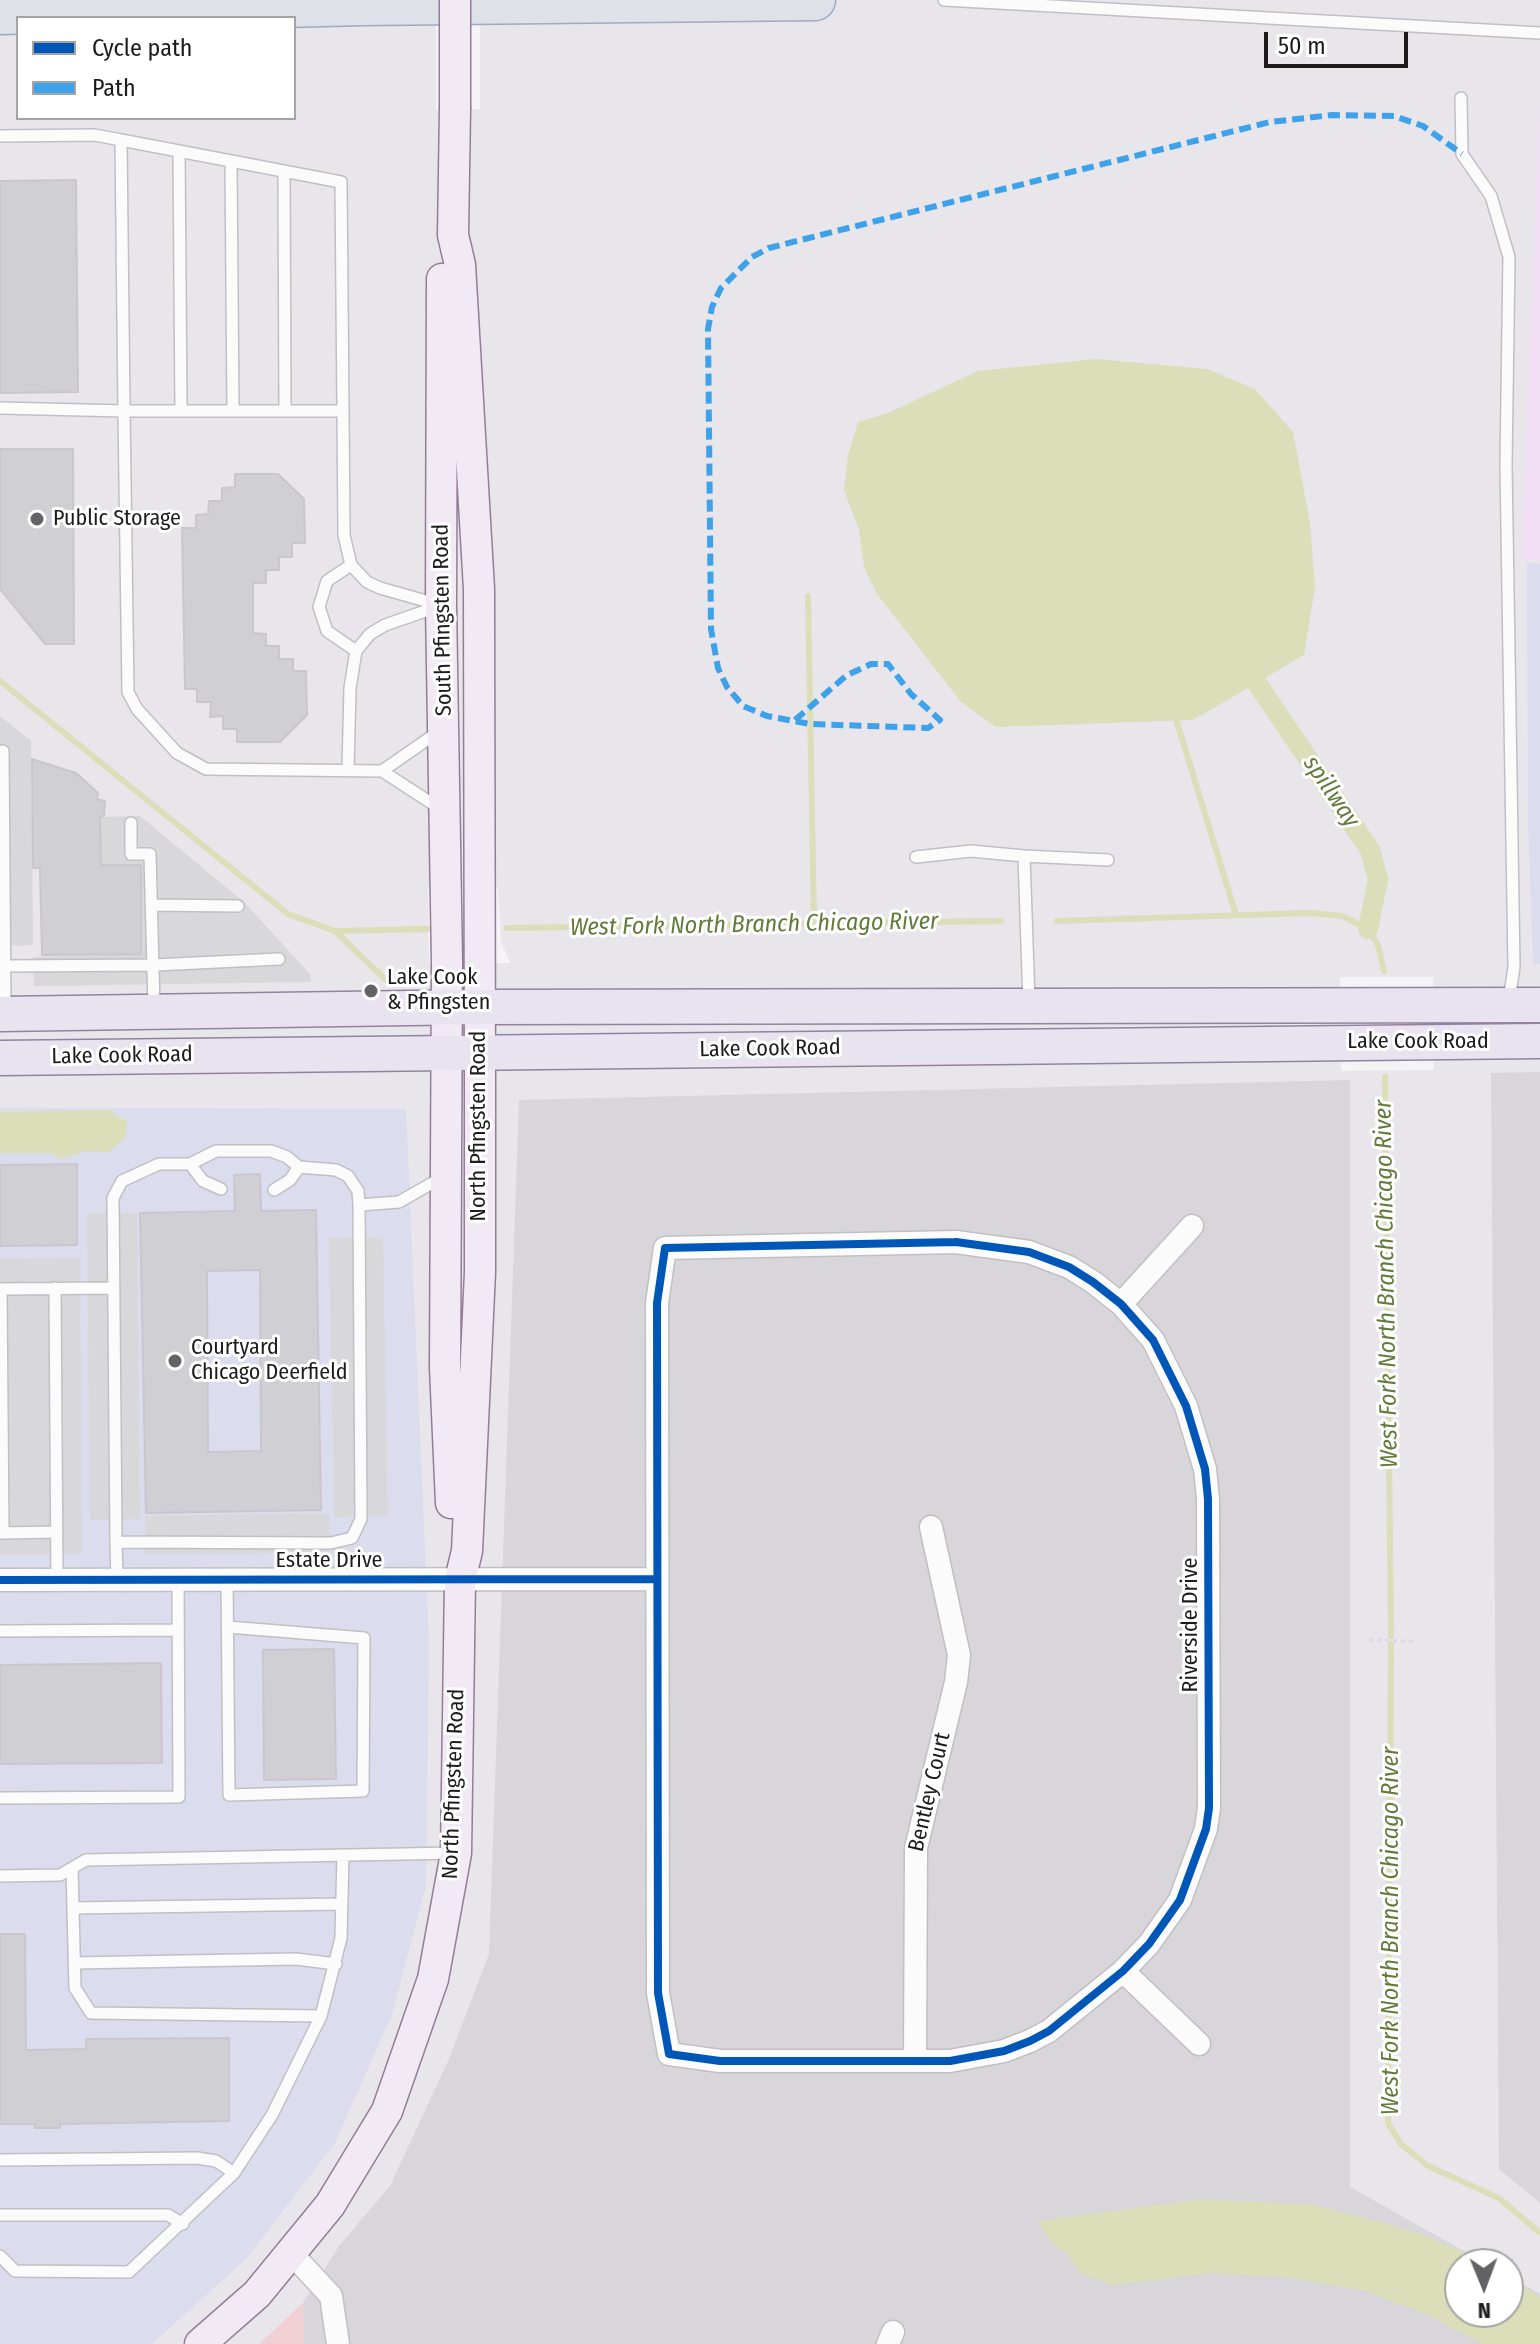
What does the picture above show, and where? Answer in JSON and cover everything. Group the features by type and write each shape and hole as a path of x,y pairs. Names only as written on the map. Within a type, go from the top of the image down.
{"highway":[{"path":"0,14 364,5 815,0"}],"main road":[{"name":"Lake Cook Road","path":"2,1014 463,1008 1525,1005"},
{"name":"Lake Cook Road","path":"0,1058 1540,1041"}],"street":[{"name":"South Pfingsten Road","path":"455,0 453,235 460,265 479,589 479,963 463,1008"},
{"name":"South Pfingsten Road","path":"453,235 443,264 441,605 447,963 463,1008"},
{"name":"North Pfingsten Road","path":"200,2344 257,2294 330,2205 364,2151 405,2067 433,1979 456,1853 460,1580 467,1551 480,1272 463,1052 463,1008"},
{"name":"North Pfingsten Road","path":"460,1580 453,1551 445,1367 445,1176 463,1052"},
{"path":"1121,1304 1192,1226"},
{"name":"Riverside Drive","path":"977,1243 1029,1252 1069,1267 1121,1304 1153,1340 1171,1370 1197,1436 1208,1499 1209,1808 1206,1829 1180,1900 1149,1944 1123,1971 1049,2031 1030,2041 975,2058 720,2061 669,2054 658,1993 657,1303 665,1248 977,1243"},
{"name":"Bentley Court","path":"915,2061 916,1848 956,1682 959,1655 931,1527"},
{"name":"Estate Drive","path":"0,1580 657,1579"},
{"path":"1123,1971 1199,2044"},
{"path":"291,2253 331,2296 338,2344"}],"lane":[{"path":"944,0 1540,33"},
{"path":"1461,98 1462,154 1491,196 1509,257 1506,465 1514,967 1525,1005"},
{"path":"0,136 95,135 341,182 344,535 351,565 367,582 380,588 441,605"},
{"path":"121,140 128,692 137,709 177,753 206,769 382,771 445,812"},
{"path":"179,151 181,411"},
{"path":"231,162 233,411"},
{"path":"284,172 285,411"},
{"path":"0,408 343,411"},
{"path":"351,565 327,581 319,607 327,631 356,651"},
{"path":"348,769 350,688 356,651 370,634 385,625 441,605"},
{"path":"382,771 444,728"},
{"path":"1,750 2,1014"},
{"path":"131,823 131,854 150,854 154,1012"},
{"path":"916,857 971,851 1108,860"},
{"path":"1024,856 1029,1007"},
{"path":"151,905 238,906"},
{"path":"4,966 155,965 279,959"},
{"path":"116,1542 331,1543 352,1538 361,1519 359,1205 358,1191 348,1176 336,1170 299,1167 271,1151 216,1151 190,1164 159,1164 122,1181 113,1198 116,1542 117,1579"},
{"path":"190,1164 203,1181 221,1189"},
{"path":"274,1190 290,1180 299,1167"},
{"path":"359,1205 399,1202 445,1176"},
{"path":"55,1288 57,1579"},
{"path":"57,1532 2,1533 1,1289 114,1288"},
{"path":"0,1798 179,1797 178,1578"},
{"path":"227,1578 229,1795 363,1791 364,1638 228,1627"},
{"path":"0,1631 178,1630"},
{"path":"0,1876 60,1875 86,1860 456,1853"},
{"path":"0,2256 15,2271 129,2272 234,2173 272,2115 321,2016 336,1964 343,1855"},
{"path":"72,1868 74,1963 78,1997 91,2013 321,2016"},
{"path":"73,1908 342,1904"},
{"path":"74,1963 296,1959 336,1964"},
{"path":"0,2160 197,2158 216,2161 234,2173"},
{"path":"0,2215 168,2215 183,2224"}],"path":[{"path":"1369,1640 1418,1641"}],"shaded area":[{"path":"1540,99 1540,560 1522,560"},
{"path":"1096,359 1207,369 1255,389 1293,432 1310,523 1315,587 1304,655 1193,720 996,727 961,702 877,594 864,567 859,530 844,490 848,455 858,422 888,413 978,371"},
{"path":"1527,563 1540,564 1540,964 1533,964 1528,820"},
{"path":"0,716 31,741 33,945 0,946"},
{"path":"140,816 245,903 310,974 311,982 34,986 33,957 141,954 141,866 101,865 100,817"},
{"path":"1540,1072 1540,2203 1499,2169 1491,1073"},
{"path":"1350,1080 1350,2187 1459,2248 1444,2248 1444,2328 1524,2328 1524,2285 1540,2294 1540,2344 304,2344 303,2303 339,2246 390,2186 449,2059 489,1954 519,1100"},
{"path":"0,1108 406,1109 429,1643 426,1886 392,2014 335,2143 247,2258 152,2344 0,2344"},
{"path":"109,1110 127,1122 125,1138 109,1152 86,1151 60,1159 52,1153 0,1153 0,1112"},
{"path":"87,1213 137,1213 140,1519 90,1520"},
{"path":"383,1237 388,1516 334,1517 329,1238"},
{"path":"80,1258 82,1554 0,1555 0,1259"},
{"path":"329,1513 330,1552 145,1554 145,1516"},
{"path":"1203,2199 1314,2205 1410,2230 1455,2248 1444,2248 1444,2323 1365,2291 1292,2278 1213,2273 1113,2285 1080,2273 1067,2254 1051,2243 1038,2221"},
{"path":"1524,2287 1540,2297 1540,2344 1483,2344 1453,2328 1524,2328"},
{"path":"303,2303 304,2344 259,2344"}],"pier":[{"path":"436,0 480,0 480,109 436,110"},
{"path":"428,887 498,887 501,941 510,963 429,964"},
{"path":"1340,977 1433,977 1434,1070 1341,1071"}],"building":[{"path":"76,180 78,392 0,393 0,181"},
{"name":"Public Storage","path":"0,449 73,449 74,644 45,644 0,589"},
{"path":"235,474 278,474 304,499 305,543 292,543 292,557 279,557 279,570 266,570 266,583 253,583 253,633 266,634 266,646 279,646 279,659 293,659 293,671 306,671 307,715 280,742 237,742 237,729 223,729 223,716 210,717 211,702 197,702 197,689 185,689 182,528 196,528 196,515 208,514 209,501 222,501 222,488 235,487"},
{"path":"32,759 76,773 98,793 97,799 105,801 104,816 100,817 101,865 141,865 141,954 42,955 40,868 33,868"},
{"path":"77,1164 77,1245 0,1246 0,1165"},
{"name":"Courtyard Chicago Deerfield","path":"260,1174 261,1211 316,1210 321,1510 146,1513 140,1213 235,1211 234,1175","holes":["260,1270 261,1451 208,1452 207,1271"]},
{"path":"334,1649 336,1779 264,1780 263,1650"},
{"path":"161,1663 162,1763 0,1764 0,1665"},
{"path":"0,1934 25,1934 26,2050 86,2049 86,2039 229,2038 229,2121 60,2124 60,2128 0,2124"}],"waterway":[{"path":"808,596 814,923"},
{"name":"spillway","path":"1246,667 1370,850 1378,879 1368,929"},
{"name":"West Fork North Branch Chicago River","path":"0,681 288,914 335,931 427,929"},
{"path":"1175,716 1236,915"},
{"name":"West Fork North Branch Chicago River","path":"1057,921 1310,913 1342,916 1368,929 1378,945 1384,971"},
{"name":"West Fork North Branch Chicago River","path":"507,928 1001,921"},
{"path":"335,931 386,980"},
{"name":"West Fork North Branch Chicago River","path":"1385,1077 1391,1636"},
{"name":"West Fork North Branch Chicago River","path":"1391,1644 1388,2123 1401,2144 1428,2166 1499,2198 1540,2233"}],"marked path":[{"path":"795,720 847,675 871,664 888,664 911,694 940,720 928,728 810,724 767,716 743,706 727,687 718,668 711,629 708,329 712,307 721,288 752,257 769,248 1270,122 1332,115 1394,116 1423,126 1462,154"}],"cycle path":[{"path":"956,1242 1029,1252 1069,1267 1093,1282 1121,1304 1153,1340 1186,1406 1205,1469 1208,1499 1209,1808 1206,1829 1180,1900 1149,1944 1123,1971 1049,2031 1030,2041 1004,2051 950,2061 720,2061 669,2054 658,1993 657,1303 665,1248 956,1242"},
{"path":"0,1580 657,1579"}],"place":[{"name":"Public Storage","path":"37,519"},
{"name":"Lake Cook & Pfingsten","path":"371,991"},
{"name":"Courtyard Chicago Deerfield","path":"175,1361"}]}
